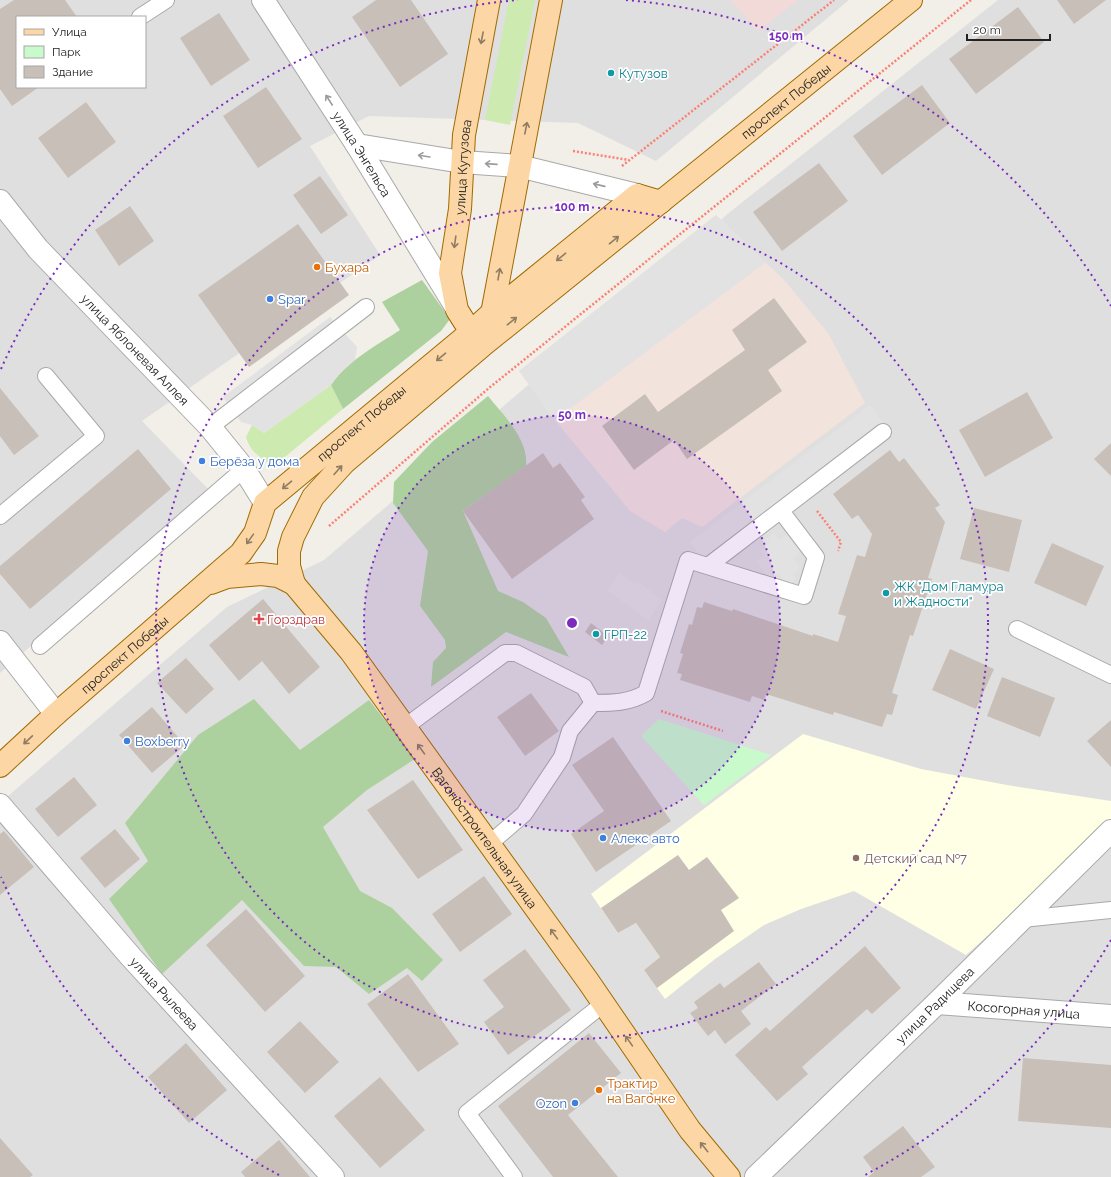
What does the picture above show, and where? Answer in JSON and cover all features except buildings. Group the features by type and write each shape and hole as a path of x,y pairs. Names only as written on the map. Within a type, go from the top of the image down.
{"main road":[{"name":"улица Кутузова","path":"477,339 458,310 450,273 460,209 464,135 489,0"},
{"path":"493,312 519,166 552,0"},
{"name":"проспект Победы","path":"0,766 56,714 241,553 255,533 265,503 477,339 661,202 911,0"},
{"path":"477,339 493,312 637,195 661,202"},
{"name":"проспект Победы","path":"294,584 289,566 289,551 313,497 345,462 477,339"},
{"name":"Вагоностроительная улица","path":"199,589 227,577 244,574 278,576 294,584 351,652 603,1004 690,1130 729,1177"}],"street":[{"name":"улица Энгельса","path":"263,0 357,145 458,310"},
{"path":"357,145 462,162 519,166 637,195"},
{"name":"улица Яблоневая Аллея","path":"0,201 38,249 210,427 244,469 265,503"},
{"path":"0,642 56,714"},
{"name":"улица Рылеева","path":"0,805 131,956 333,1177"},
{"name":"улица Радищева","path":"756,1177 937,1003 1111,831"},
{"name":"Косогорная улица","path":"937,1003 1111,1016"}],"lane":[{"path":"142,16 166,0"},
{"path":"210,427 366,307"},
{"path":"0,516 96,436 46,376"},
{"path":"708,566 883,432"},
{"path":"40,646 244,469"},
{"path":"593,703 618,703 635,699 646,693 688,560 804,596 816,557 781,511"},
{"path":"1017,629 1111,675"},
{"path":"405,727 505,653 516,654 584,687 593,703"},
{"path":"489,844 524,814 562,757 570,731 593,703"},
{"path":"1022,919 1111,910"},
{"path":"514,1177 467,1113 603,1004"}],"path":[{"path":"598,185 834,0"},
{"path":"326,528 489,388 971,0"},
{"path":"803,493 841,542"},
{"path":"656,709 723,731"}],"shaded area":[{"path":"0,0 849,0 656,161 578,123 369,116 310,146 380,255 142,421 209,490 0,673"},
{"path":"731,0 798,0 758,31"},
{"path":"998,0 1111,0 1111,1177 0,1177 0,803 227,607 324,560 730,212"},
{"path":"716,215 784,280 828,333 865,403 702,527 682,518 665,532 630,511 555,420 519,371"},
{"path":"716,215 766,262 555,420 519,371"},
{"path":"330,317 357,347 355,360 339,374 331,385 264,433 252,425 241,422 223,397"},
{"path":"870,405 883,422 703,559 690,542"},
{"path":"774,533 779,540 788,534 801,551 793,558 800,568 793,574 796,579 788,586 778,573 770,579 756,561 764,555 761,551 769,544 766,540"},
{"path":"620,573 636,585 638,582 662,600 648,620 607,590"},
{"name":"Детский сад №7","path":"803,734 921,769 1007,785 1111,801 1111,826 966,955 854,891 801,909 764,925 715,959 665,999 644,970 660,957 636,923 618,933 591,894"}],"green space":[{"path":"509,0 535,0 510,125 485,120"},
{"path":"422,280 450,319 441,331 343,409 331,385 354,361 400,330 382,302"},
{"path":"331,385 343,409 274,466 260,458 253,451 246,437 252,425 264,433"},
{"path":"488,396 514,428 519,437 526,456 526,466 463,511 498,591 523,602 546,618 569,657 506,632 431,687 433,662 446,648 445,640 420,606 428,551 393,503 394,482 432,442"},
{"path":"254,699 300,750 369,700 415,759 367,790 323,827 360,891 392,908 443,960 422,981 407,968 369,994 336,967 304,966 242,900 162,974 109,899 148,861 125,823 198,735"},
{"path":"659,719 771,755 704,805 641,736"}],"place":[{"name":"Кутузов","path":"611,73"},
{"name":"Бухара","path":"317,267"},
{"name":"Spar","path":"270,299"},
{"name":"Берёза у дома","path":"202,461"},
{"name":"ЖК \"Дом Гламура и Жадности\"","path":"886,593"},
{"name":"Горздрав","path":"259,619"},
{"name":"ГРП-22","path":"596,634"},
{"name":"Boxberry","path":"127,741"},
{"name":"Алекс авто","path":"603,838"},
{"name":"Детский сад №7","path":"856,858"},
{"name":"Трактир на Вагонке","path":"599,1090"},
{"name":"Ozon","path":"575,1103"}]}
